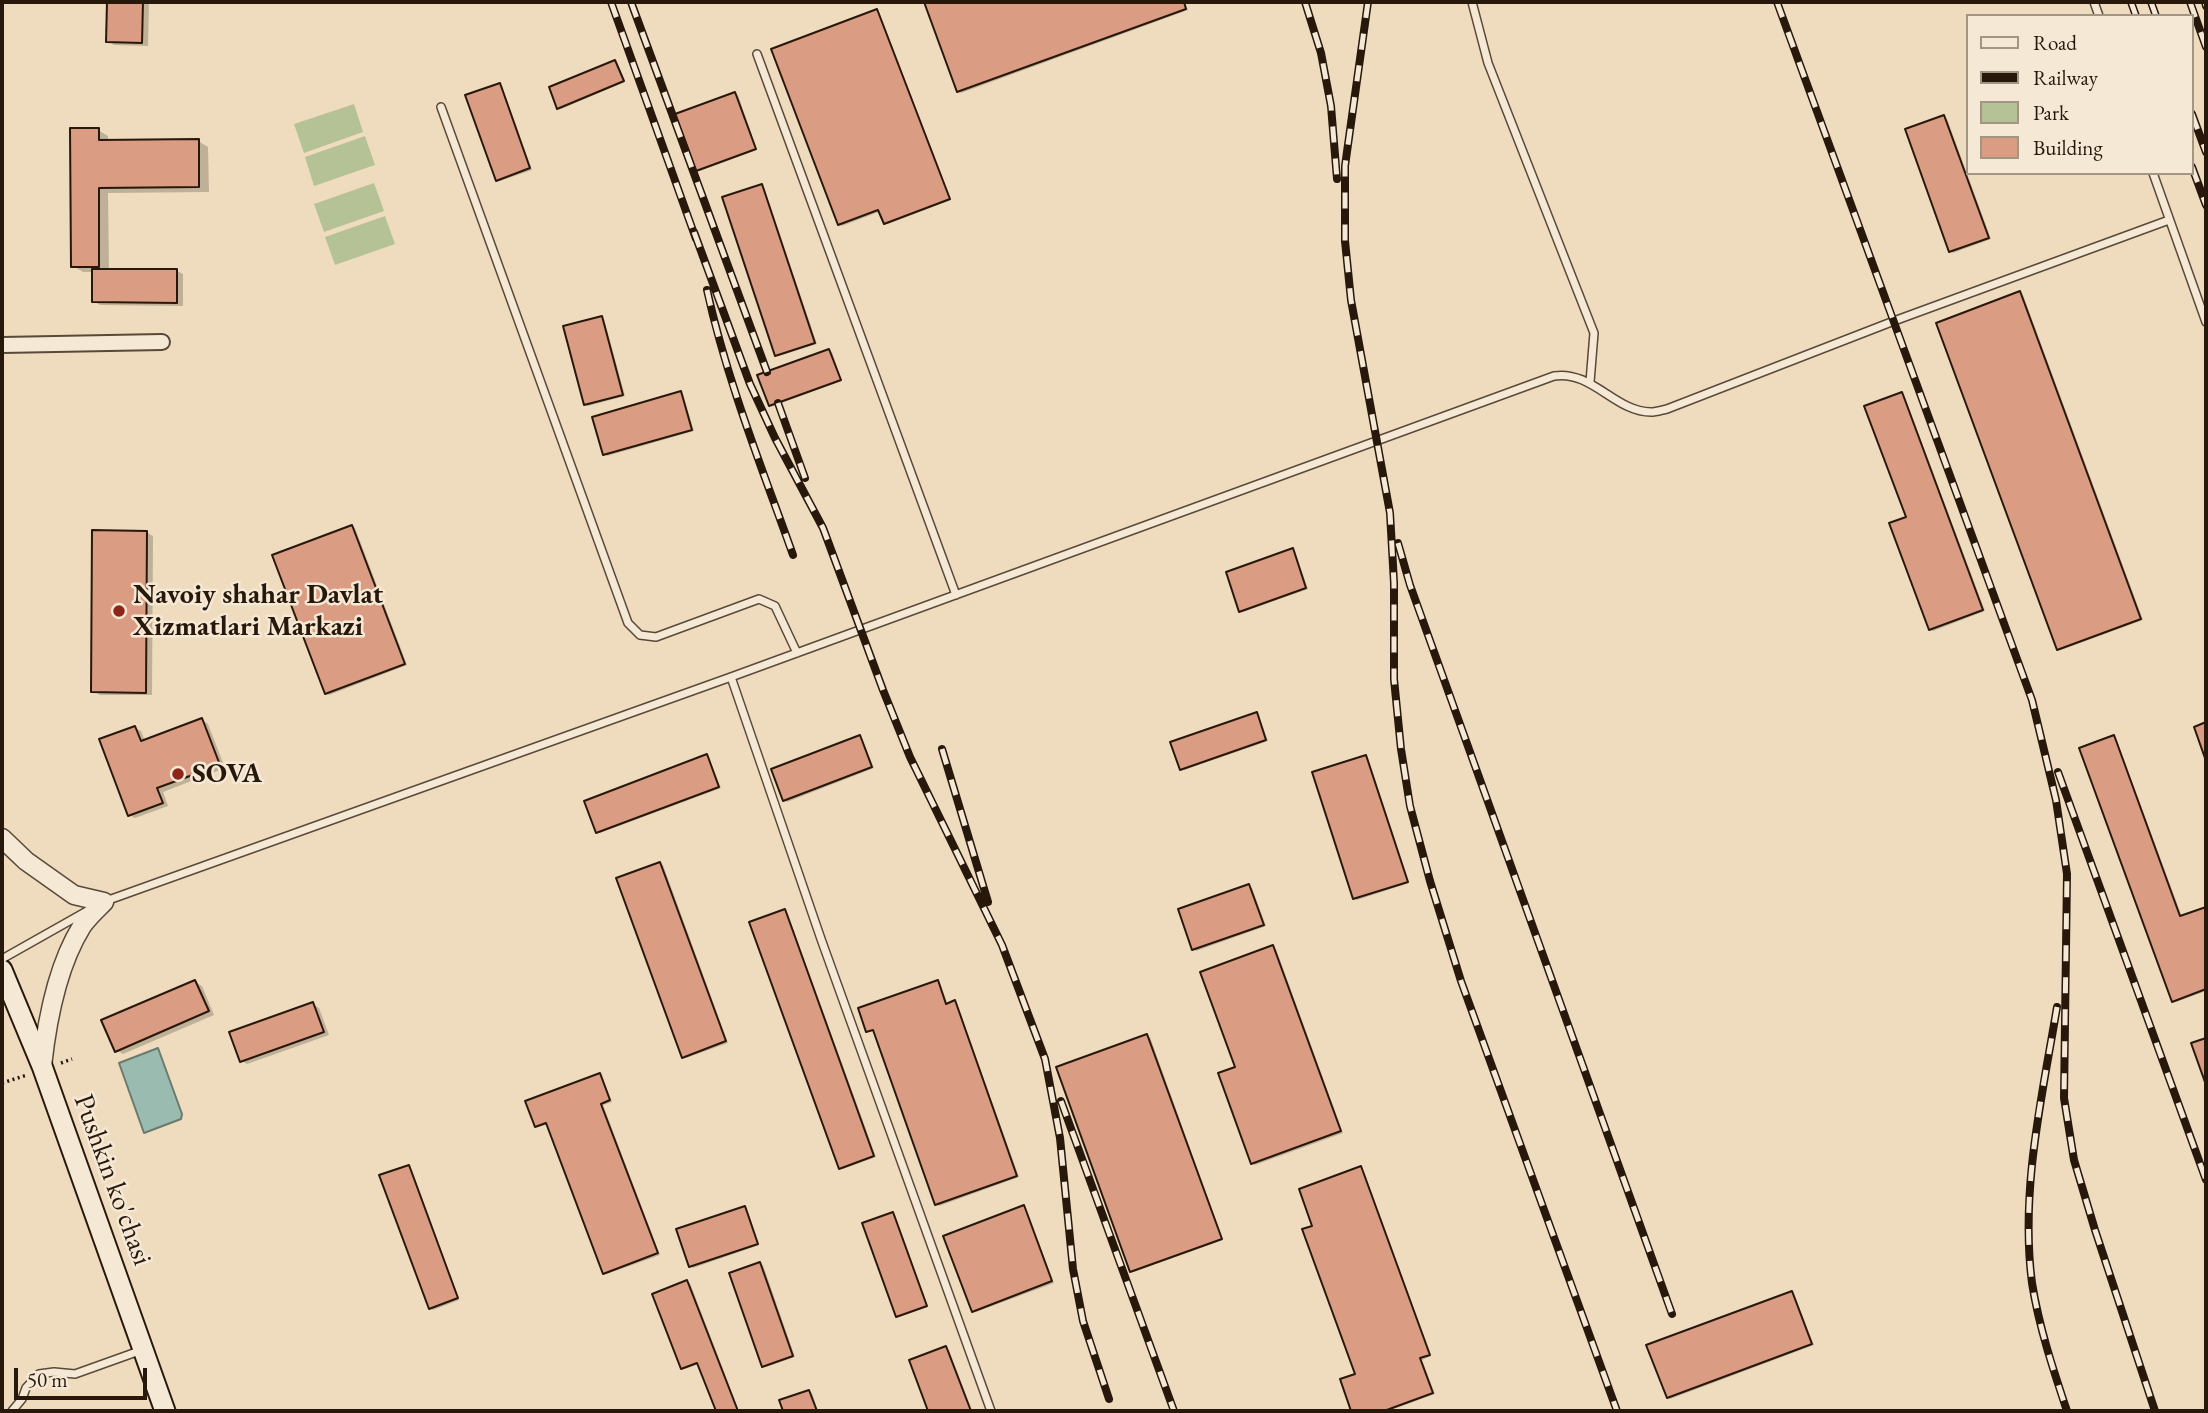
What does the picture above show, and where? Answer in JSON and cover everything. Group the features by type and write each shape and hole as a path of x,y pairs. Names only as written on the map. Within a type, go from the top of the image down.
{"main road":[{"name":"Pushkin ko'chasi","path":"2,970 42,1066 165,1411"}],"street":[{"path":"2,345 162,342"},
{"path":"2,838 26,861 74,895 104,902"},
{"path":"42,1066 47,1020 70,948 84,923 104,902"}],"lane":[{"path":"1472,2 1488,63 1594,333 1590,382"},
{"path":"757,54 956,595"},
{"path":"441,107 628,623 640,635 656,637 759,599 775,606 797,653"},
{"path":"2154,175 2206,323"},
{"path":"2,959 104,902 731,677 1555,376 1563,374 1590,382 1633,408 1650,412 1667,409 2169,220"},
{"path":"731,677 821,939 991,1411"},
{"path":"12,1411 22,1399 26,1388 39,1374 75,1374 143,1349"}],"green space":[{"path":"354,104 363,132 304,153 294,124"},
{"path":"365,136 375,165 314,186 305,157"},
{"path":"374,183 384,211 324,232 314,204"},
{"path":"385,216 395,244 335,265 325,237"}],"water":[{"path":"158,1048 182,1114 181,1119 144,1133 119,1063"}],"building":[{"path":"107,2 143,2 142,43 106,42"},
{"path":"924,2 1184,2 1186,9 957,92"},
{"path":"877,9 950,199 884,224 878,210 838,225 771,49"},
{"path":"615,60 624,81 557,109 549,87"},
{"path":"500,83 530,168 496,181 465,95"},
{"path":"735,92 756,149 696,171 675,114"},
{"path":"1944,115 1989,238 1949,252 1905,129"},
{"path":"70,128 99,128 99,140 199,139 199,187 99,188 99,267 71,267"},
{"path":"762,184 815,343 775,356 722,197"},
{"path":"92,269 177,269 177,303 92,302"},
{"path":"2020,291 2141,619 2057,650 1936,323"},
{"path":"602,316 623,395 584,405 563,326"},
{"path":"829,349 841,380 769,406 757,375"},
{"path":"681,391 692,430 603,455 592,417"},
{"path":"1902,392 1983,610 1929,630 1889,523 1906,517 1864,406"},
{"path":"352,525 405,664 325,694 272,555"},
{"name":"Navoiy shahar Davlat Xizmatlari Markazi","path":"92,530 147,531 146,693 91,692"},
{"path":"1293,548 1306,588 1239,612 1226,572"},
{"path":"1257,712 1266,740 1180,770 1170,742"},
{"path":"202,718 220,765 157,788 163,803 128,816 99,739 135,726 141,741"},
{"path":"2206,722 2206,761 2194,727"},
{"path":"860,735 872,767 783,801 771,769"},
{"path":"2114,735 2180,916 2206,907 2206,989 2172,1002 2079,748"},
{"path":"707,754 719,787 596,833 584,801"},
{"path":"1366,755 1408,882 1353,899 1312,772"},
{"path":"660,862 726,1041 682,1058 616,878"},
{"path":"1249,884 1264,925 1192,950 1178,909"},
{"path":"785,909 874,1156 839,1169 749,922"},
{"path":"1273,945 1341,1131 1251,1164 1218,1073 1235,1067 1200,972"},
{"path":"195,980 209,1011 115,1052 101,1020"},
{"path":"938,980 946,1004 955,1000 1017,1176 935,1205 873,1030 866,1032 858,1008"},
{"path":"313,1002 324,1032 240,1062 229,1032"},
{"path":"1147,1034 1222,1239 1130,1272 1056,1067"},
{"path":"2206,1038 2206,1085 2191,1043"},
{"path":"600,1073 610,1100 601,1104 658,1253 603,1274 546,1123 535,1127 525,1101"},
{"path":"409,1165 458,1298 429,1309 379,1175"},
{"path":"1361,1166 1430,1355 1420,1358 1433,1393 1384,1411 1351,1411 1340,1379 1355,1374 1302,1229 1312,1226 1299,1189"},
{"path":"1024,1205 1052,1281 972,1312 943,1236"},
{"path":"745,1206 758,1244 689,1267 676,1229"},
{"path":"893,1212 927,1306 896,1317 862,1223"},
{"path":"760,1262 793,1356 762,1367 729,1273"},
{"path":"687,1280 738,1411 716,1411 697,1363 681,1369 652,1294"},
{"path":"1792,1291 1812,1344 1667,1398 1646,1345"},
{"path":"946,1346 971,1411 928,1411 909,1360"},
{"path":"809,1390 817,1411 783,1411 779,1400"}],"railway":[{"path":"611,2 696,239"},
{"path":"631,2 767,372"},
{"path":"1305,2 1321,53 1331,106 1337,179"},
{"path":"1368,2 1345,166 1345,241 1351,300 1390,513 1394,583 1394,679 1410,806 1461,981 1617,1411"},
{"path":"1777,2 2032,700 2056,800 2067,874 2064,1098 2074,1160 2155,1411"},
{"path":"2131,2 2135,14"},
{"path":"2151,2 2155,14"},
{"path":"2190,2 2206,47"},
{"path":"2205,2 2206,6"},
{"path":"2194,119 2206,152"},
{"path":"2194,172 2206,205"},
{"path":"694,232 750,384 775,438 823,528 910,757 1002,945 1045,1059 1060,1138 1073,1269 1083,1321 1109,1399"},
{"path":"707,290 735,391 793,555"},
{"path":"778,403 805,478"},
{"path":"1398,543 1410,585 1672,1314"},
{"path":"942,749 988,902"},
{"path":"2058,772 2206,1180"},
{"path":"2057,1007 2034,1144 2029,1248 2038,1316 2067,1411"},
{"path":"1061,1101 1174,1411"}],"place":[{"name":"Navoiy shahar Davlat Xizmatlari Markazi","path":"119,611"},
{"name":"SOVA","path":"178,774"}]}
